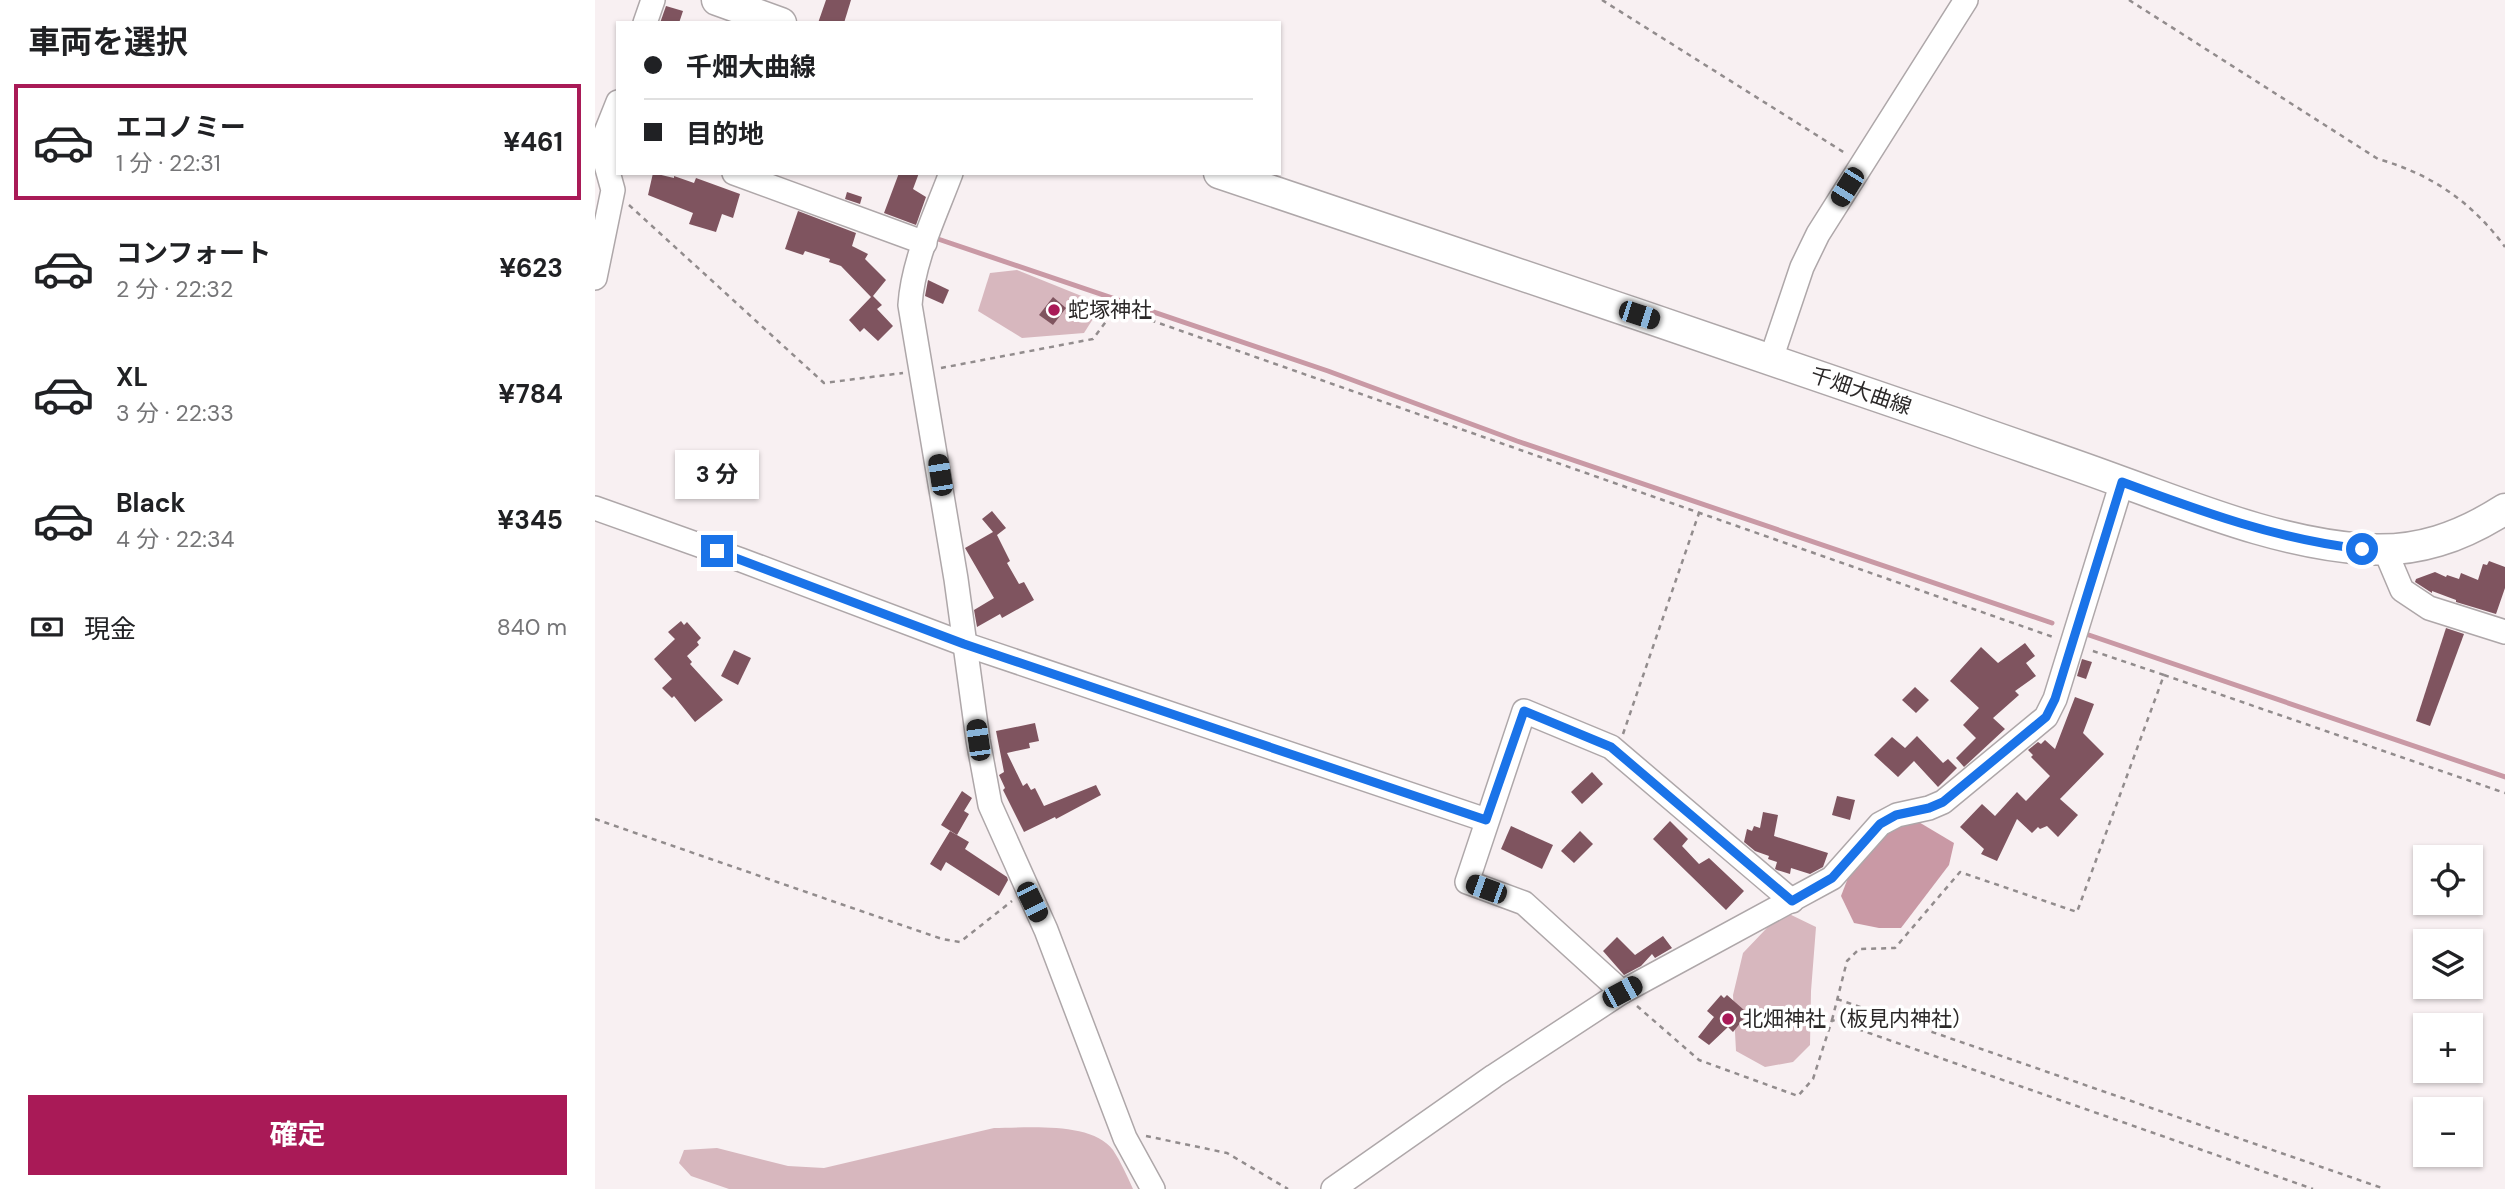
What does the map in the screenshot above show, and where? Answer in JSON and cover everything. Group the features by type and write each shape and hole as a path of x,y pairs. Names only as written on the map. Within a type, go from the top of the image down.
{"main road":[{"path":"716,0 775,21"},
{"name":"千畑大曲線","path":"1225,175 1771,359 2193,508 2287,536 2337,546 2385,550 2427,546 2486,522 2505,509"}],"street":[{"path":"646,21 653,0"},
{"path":"1771,359 1801,267 1818,233 1966,0"},
{"path":"595,278 613,190 605,161 613,129"},
{"path":"739,175 925,243"},
{"path":"950,175 925,243 913,282 910,305 923,371 990,805 1046,930 1122,1131 1153,1189"},
{"path":"1333,1189 1494,1076 1622,992 1832,878 1880,824 1896,815 1943,802 2046,717 2055,699 2073,644 2122,482"},
{"path":"595,509 741,560 964,644 1486,820"},
{"path":"2385,550 2402,590 2429,608 2505,632"},
{"path":"1622,992 1524,903 1467,882 1524,711 1611,747 1792,901"}],"path":[{"path":"1602,0 1862,163"},
{"path":"2129,0 2378,159 2407,167 2433,180 2478,214 2505,247"},
{"path":"613,190 824,383 923,371 1093,339 1116,308 2505,793"},
{"path":"1611,747 1625,732 1699,513"},
{"path":"1622,992 1699,1060 1798,1096 1813,1080 1847,961 1859,949 1895,948 1960,872 2077,912 2164,675"},
{"path":"595,818 942,939 960,942 1028,888"},
{"path":"1837,999 2385,1189"},
{"path":"1832,1020 2312,1189"},
{"path":"1122,1131 1227,1153 1288,1189"}],"shaded area":[{"path":"1017,270 1084,297 1098,311 1084,333 1022,338 978,311 990,273"},
{"path":"1896,821 1917,821 1954,843 1949,865 1901,928 1879,928 1854,923 1841,896 1853,865"},
{"path":"1783,911 1816,927 1810,1045 1793,1062 1765,1067 1736,1051 1733,995 1743,953"},
{"path":"994,1128 1057,1128 1090,1134 1113,1150 1133,1189 729,1189 691,1176 679,1163 684,1150 717,1148 788,1166 824,1168"}],"building":[{"path":"826,0 851,0 845,21 819,21"},
{"path":"666,6 683,11 680,21 661,21"},
{"path":"653,175 674,176 694,183 696,178 740,194 733,218 722,214 716,232 689,224 693,213 648,195"},
{"path":"898,175 918,175 913,189 926,197 916,225 884,213"},
{"path":"847,192 862,197 860,204 845,199"},
{"path":"798,211 856,233 852,246 868,254 865,259 886,280 873,296 882,305 877,309 893,326 878,341 864,328 860,332 849,320 871,297 841,266 829,262 830,259 805,251 803,255 785,249"},
{"path":"928,280 949,290 943,304 925,296"},
{"path":"1053,297 1066,308 1053,325 1039,315"},
{"path":"992,511 1006,528 997,535 1010,561 1007,563 1019,584 1024,582 1034,600 1002,618 1000,614 977,627 974,610 994,598 965,548 993,532 982,519"},
{"path":"2489,561 2505,567 2505,588 2496,614 2432,593 2415,582 2416,579 2435,572 2459,579 2461,573 2478,580 2483,564 2487,565"},
{"path":"681,621 684,625 687,622 701,638 697,642 699,645 687,656 692,662 690,664 723,700 695,722 674,696 672,698 662,688 672,679 654,659 675,639 668,632"},
{"path":"2446,628 2464,634 2430,726 2416,721"},
{"path":"2025,643 2035,656 2026,663 2036,676 2015,691 2019,695 1993,718 2005,729 1964,767 1956,758 1976,738 1963,725 1979,708 1950,681 1981,647 1998,663"},
{"path":"734,650 751,658 738,685 721,676"},
{"path":"2082,659 2092,662 2086,679 2077,676"},
{"path":"1915,687 1929,700 1916,713 1902,700"},
{"path":"2075,697 2094,704 2083,733 2104,754 2060,799 2078,815 2058,837 2047,826 2040,829 2038,827 2032,833 2017,819 1997,861 1981,854 1984,849 1960,827 1982,804 1995,816 2017,792 2026,801 2050,776 2031,757 2033,755 2028,750 2045,740 2055,749"},
{"path":"1035,723 1039,741 1029,743 1030,748 1007,753 1023,786 1027,783 1031,790 1035,788 1044,806 1096,785 1101,795 1056,819 1055,817 1024,832 1003,790 1005,788 999,775 1004,772 996,731"},
{"path":"1917,736 1943,763 1948,759 1957,768 1938,787 1914,761 1898,777 1874,755 1892,737 1905,748"},
{"path":"1592,772 1603,784 1582,804 1571,792"},
{"path":"962,791 972,798 964,811 969,814 957,835 941,825"},
{"path":"1837,796 1855,800 1850,820 1832,815"},
{"path":"1763,812 1778,815 1774,836 1828,853 1823,867 1810,874 1791,868 1790,874 1777,870 1777,862 1744,842 1747,829 1752,831 1754,826 1760,828"},
{"path":"1670,821 1688,839 1682,846 1699,864 1709,858 1744,891 1726,910 1653,839"},
{"path":"1511,826 1553,845 1542,869 1501,849"},
{"path":"950,831 969,842 965,849 1007,877 999,896 946,862 941,871 930,864"},
{"path":"1580,831 1593,844 1574,863 1561,851"},
{"path":"1663,936 1672,948 1655,958 1652,954 1641,966 1624,975 1603,951 1617,937 1635,955"},
{"name":"北畑神社（板見内神社）","path":"1721,995 1724,998 1727,995 1744,1010 1742,1012 1746,1016 1733,1032 1728,1027 1709,1045 1698,1037 1714,1017 1707,1011"}],"waterway":[{"path":"938,239 1328,371 1517,441 2052,623"},
{"path":"2083,633 2505,777"}],"place":[{"name":"蛇塚神社","path":"1054,310"},
{"name":"北畑神社（板見内神社）","path":"1728,1019"}],"route":[{"path":"717,551 964,644 1486,820 1524,711 1611,747 1792,901 1832,878 1880,824 1896,815 1943,802 2046,717 2055,699 2073,644 2122,482 2193,508 2287,536 2362,549"}]}
